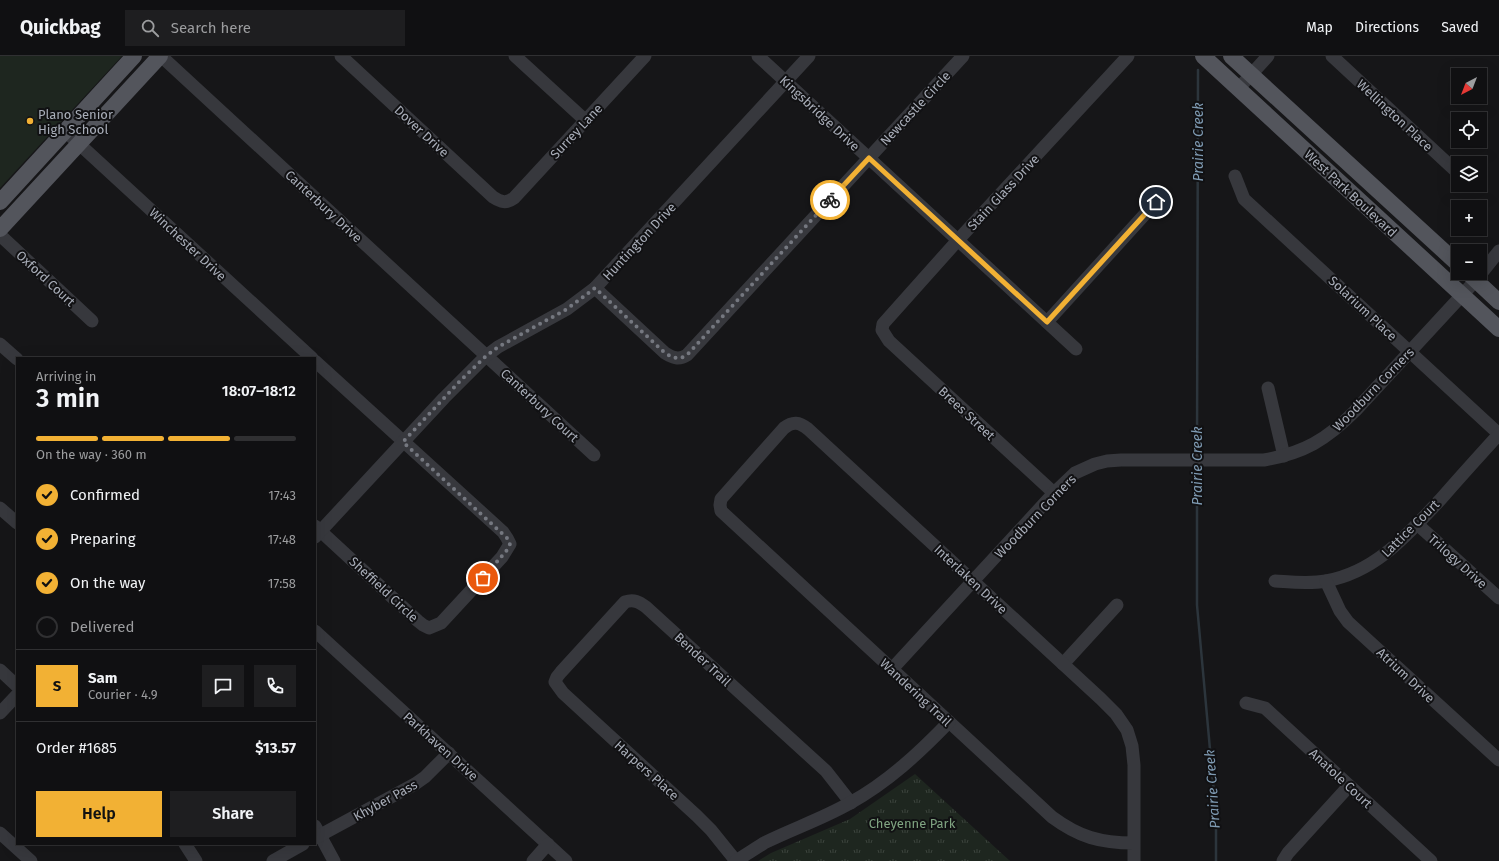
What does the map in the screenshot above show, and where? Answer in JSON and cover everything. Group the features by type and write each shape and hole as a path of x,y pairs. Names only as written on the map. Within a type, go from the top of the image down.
{"main road":[{"path":"0,202 134,56"},
{"path":"0,229 161,56"},
{"name":"West Park Boulevard","path":"1203,56 1499,329"},
{"name":"West Park Boulevard","path":"1231,56 1451,258"},
{"path":"1475,280 1499,302"}],"street":[{"name":"Canterbury Drive","path":"161,56 486,356"},
{"name":"Dover Drive","path":"341,56 493,197 504,203"},
{"path":"515,56 586,121"},
{"name":"Surrey Lane","path":"504,203 509,202 514,198 645,56"},
{"name":"Kingsbridge Drive","path":"758,56 1076,350"},
{"name":"Huntington Drive","path":"317,531 461,380 486,356 498,347 567,309 595,288 809,56"},
{"name":"Newcastle Circle","path":"595,288 665,353 677,358 682,358 687,355 963,56"},
{"name":"Stain Glass Drive","path":"882,330 886,319 1128,56"},
{"path":"1238,89 1268,56"},
{"name":"Wellington Place","path":"1332,56 1451,166"},
{"name":"Winchester Drive","path":"65,131 311,357"},
{"name":"Solarium Place","path":"1234,176 1244,199 1499,434"},
{"path":"1047,322 1156,202"},
{"name":"Oxford Court","path":"0,235 92,321"},
{"name":"Woodburn Corners","path":"1487,263 1499,251"},
{"name":"Woodburn Corners","path":"892,670 1054,493 1075,473 1095,464 1120,460 1248,460 1284,456 1313,445 1341,424 1462,295 1470,280"},
{"name":"Brees Street","path":"882,330 889,341 1054,493"},
{"path":"0,344 16,358"},
{"name":"Canterbury Court","path":"486,356 594,455"},
{"path":"316,362 403,442"},
{"path":"1268,388 1284,456"},
{"name":"Interlaken Drive","path":"720,505 724,494 784,428 795,422 808,429 1101,698 1116,714 1127,730 1132,746 1134,765 1134,861"},
{"name":"Lattice Court","path":"1275,581 1326,581 1350,574 1376,561 1398,544 1418,524 1499,434"},
{"name":"Sheffield Circle","path":"317,531 423,625 429,628 441,623 502,557 510,544 507,538 403,442"},
{"name":"Wandering Trail","path":"720,505 721,511 727,518 1065,827 1094,840 1113,843 1134,843"},
{"path":"0,508 16,523"},
{"name":"Trilogy Drive","path":"1418,524 1499,598"},
{"name":"Atrium Drive","path":"1326,581 1340,611 1348,622 1499,760"},
{"name":"Bender Trail","path":"555,682 561,672 625,602 632,600 639,602 826,771 851,803"},
{"path":"1063,664 1117,605"},
{"name":"Parkhaven Drive","path":"316,632 566,861"},
{"path":"0,670 16,685"},
{"name":"Harpers Place","path":"555,682 563,693 697,816 711,830 736,861"},
{"path":"0,713 16,696"},
{"name":"Anatole Court","path":"1246,703 1265,708 1431,861"},
{"path":"736,861 764,843 820,819 851,803 877,787 927,746 949,722"},
{"name":"Khyber Pass","path":"317,833 415,784 430,773 450,754"},
{"path":"1283,861 1288,853 1349,786"},
{"path":"0,833 31,861"},
{"path":"317,833 334,861"},
{"path":"533,861 548,844"},
{"path":"186,845 196,861"},
{"path":"273,861 302,845"}],"green space":[{"name":"Plano Senior High School","path":"0,56 122,56 0,188"},
{"name":"Cheyenne Park","path":"915,774 1010,861 758,861 771,853 850,819"}],"waterway":[{"name":"Prairie Creek","path":"1197,455 1198,70"},
{"name":"Prairie Creek","path":"1197,464 1197,605 1216,816 1216,861"}],"way so far":[{"path":"483,578 507,550 510,544 507,538 503,532 403,442 461,380 486,356 498,347 567,309 584,298 595,288 665,353 671,357 682,358 687,355 830,200"}],"place":[{"name":"Plano Senior High School","path":"30,121"}],"route":[{"path":"830,200 869,158 1047,322 1156,202"}]}
